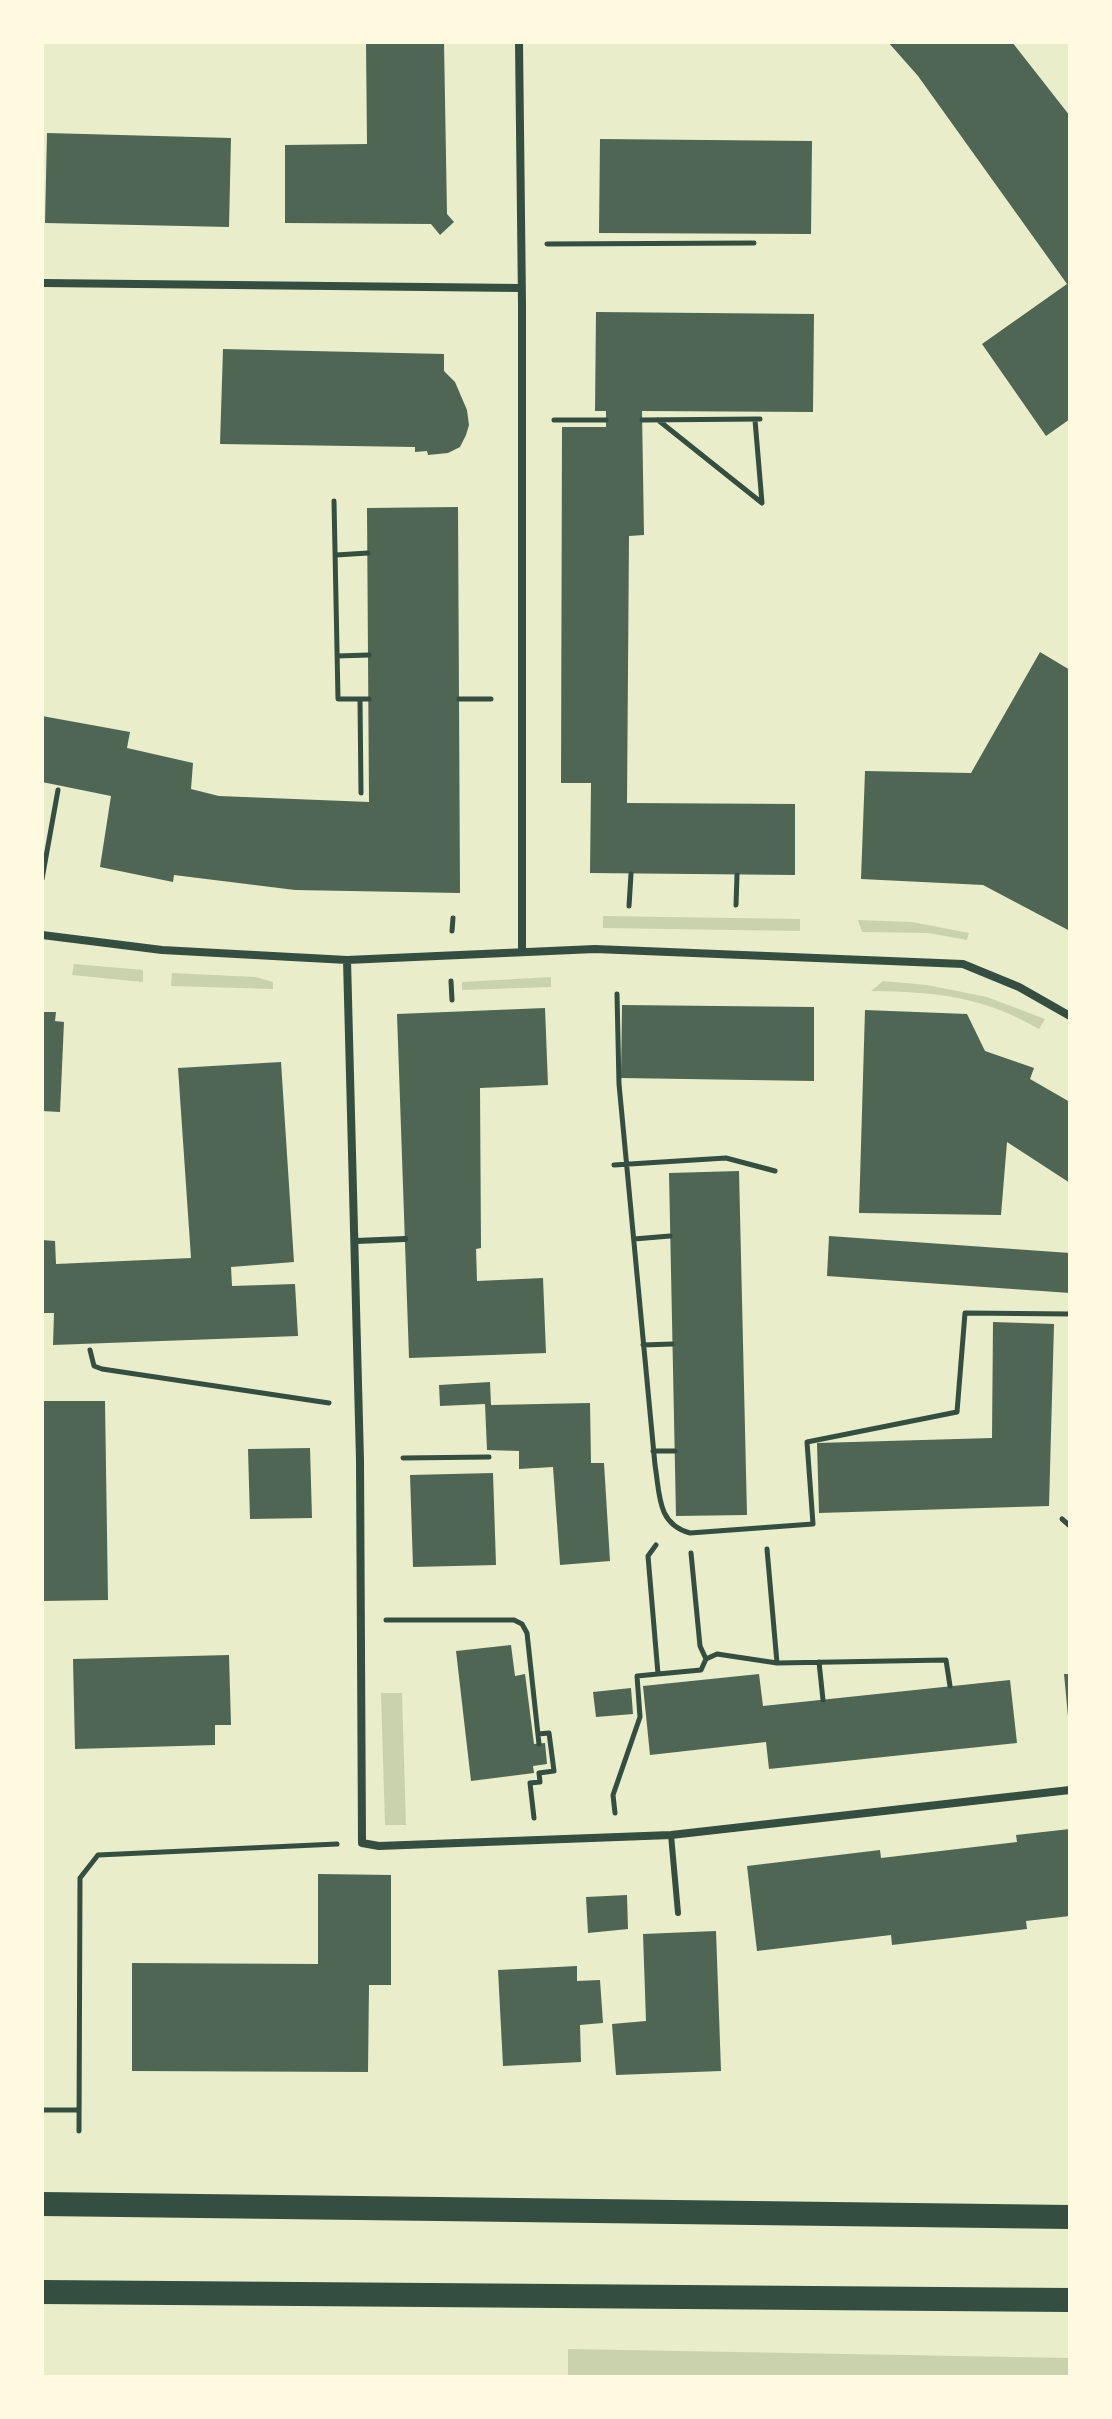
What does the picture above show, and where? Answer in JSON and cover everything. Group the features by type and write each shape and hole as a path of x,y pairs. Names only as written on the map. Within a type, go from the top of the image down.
{"highway":[{"path":"42,2204 1070,2217"},
{"path":"42,2292 1070,2300"}],"street":[{"path":"519,42 522,951"},
{"path":"42,283 521,288"},
{"path":"42,935 162,950 347,960 595,949 963,964 1019,987 1070,1016"},
{"path":"347,960 356,1241 362,1843 379,1846 671,1835 1070,1790"}],"lane":[{"path":"356,1241 405,1239"},
{"path":"671,1835 678,1913"}],"path":[{"path":"521,244 754,243"},
{"path":"554,420 606,420"},
{"path":"642,420 658,420 758,420 762,503 658,420"},
{"path":"334,501 338,699 369,699"},
{"path":"336,555 368,553"},
{"path":"337,656 369,655"},
{"path":"360,699 361,793"},
{"path":"459,699 491,699"},
{"path":"42,879 58,790"},
{"path":"629,906 631,874"},
{"path":"736,905 737,875"},
{"path":"617,994 619,1084 653,1451 662,1506 668,1521 676,1529 690,1533 813,1524 807,1442 957,1412 965,1313 1070,1314"},
{"path":"614,1165 726,1158 775,1171"},
{"path":"634,1239 670,1236"},
{"path":"643,1345 672,1344"},
{"path":"90,1350 94,1366 102,1369 329,1403"},
{"path":"653,1451 675,1451"},
{"path":"403,1458 489,1457"},
{"path":"1062,1519 1070,1526"},
{"path":"656,1545 648,1556 658,1674"},
{"path":"767,1549 777,1663"},
{"path":"691,1553 700,1646 706,1659"},
{"path":"361,1620 514,1620 522,1624 527,1633 539,1744"},
{"path":"703,1679 701,1670 706,1659 717,1654 777,1663 946,1660 950,1686"},
{"path":"819,1662 823,1700"},
{"path":"616,1818 613,1795 640,1717 637,1676 701,1670"},
{"path":"534,1822 530,1783 540,1782 539,1773 554,1771 549,1733 538,1734"},
{"path":"79,2131 80,1878 98,1855 362,1843"},
{"path":"42,2110 79,2110"}],"green space":[{"path":"603,916 800,919 800,931 603,928"},
{"path":"858,920 912,922 969,933 967,940 928,933 862,932"},
{"path":"74,964 143,970 143,982 72,975"},
{"path":"172,973 256,977 273,982 273,989 171,986"},
{"path":"551,977 551,987 462,990 462,982"},
{"path":"883,981 927,985 987,997 1045,1019 1039,1029 998,1009 958,998 871,991"},
{"path":"381,1693 402,1693 406,1825 385,1825"},
{"path":"568,2349 1070,2358 1070,2377 568,2377"}],"building":[{"path":"366,42 444,42 447,214 454,222 440,235 431,224 285,223 285,145 367,144"},
{"path":"888,42 1012,42 1070,116 1070,419 1046,436 982,344 1067,284 918,76"},
{"path":"47,133 231,138 229,227 45,223"},
{"path":"600,139 812,141 811,234 599,233"},
{"path":"596,312 814,314 813,412 642,411 644,535 629,536 627,803 795,804 795,875 590,873 591,783 561,783 562,427 606,427 606,411 595,411"},
{"path":"223,349 444,354 444,371 455,382 467,410 469,425 466,435 460,447 448,453 428,455 427,451 415,452 415,447 220,444"},
{"path":"458,507 460,893 295,890 174,875 173,882 100,867 111,796 42,782 42,716 130,732 127,748 193,763 191,789 219,796 369,802 367,508"},
{"path":"1040,652 1070,670 1070,931 983,885 861,879 865,771 971,773"},
{"path":"622,1005 814,1007 814,1081 621,1078"},
{"path":"545,1008 548,1085 480,1088 481,1248 476,1249 477,1281 543,1278 546,1353 409,1358 397,1014"},
{"path":"865,1010 967,1014 985,1051 1034,1068 1030,1079 1070,1102 1070,1183 1007,1142 1001,1215 859,1213"},
{"path":"42,1012 56,1012 55,1021 64,1022 60,1112 42,1111"},
{"path":"281,1062 294,1262 231,1267 232,1286 295,1284 298,1336 53,1345 54,1313 42,1313 42,1240 55,1241 56,1264 191,1258 178,1068"},
{"path":"739,1171 747,1515 676,1516 669,1173"},
{"path":"829,1236 1070,1253 1070,1293 827,1276"},
{"path":"993,1322 1054,1324 1049,1506 819,1513 817,1443 992,1438"},
{"path":"490,1382 491,1405 590,1403 591,1463 604,1463 610,1561 560,1565 553,1467 519,1469 519,1451 487,1450 485,1404 440,1406 439,1385"},
{"path":"42,1401 105,1401 108,1600 42,1601"},
{"path":"310,1448 312,1518 250,1519 248,1449"},
{"path":"493,1473 496,1565 413,1567 410,1475"},
{"path":"511,1645 515,1676 525,1674 534,1744 545,1743 547,1764 533,1766 534,1773 471,1781 456,1651"},
{"path":"229,1655 231,1725 215,1725 215,1745 75,1749 73,1659"},
{"path":"759,1674 763,1706 1010,1680 1017,1743 769,1769 766,1742 650,1755 643,1686"},
{"path":"1064,1674 1070,1674 1068,1716"},
{"path":"631,1688 633,1714 596,1717 593,1692"},
{"path":"1070,1829 1070,1916 1026,1921 1027,1929 892,1945 891,1935 757,1951 747,1866 880,1850 881,1858 1017,1842 1016,1835"},
{"path":"318,1874 391,1875 391,1985 369,1985 368,2072 132,2071 132,1963 318,1964"},
{"path":"627,1895 628,1929 588,1933 586,1897"},
{"path":"716,1931 721,2071 616,2075 612,2024 646,2021 643,1934"},
{"path":"577,1966 577,1981 600,1980 603,2023 580,2025 581,2062 503,2066 498,1970"}]}
